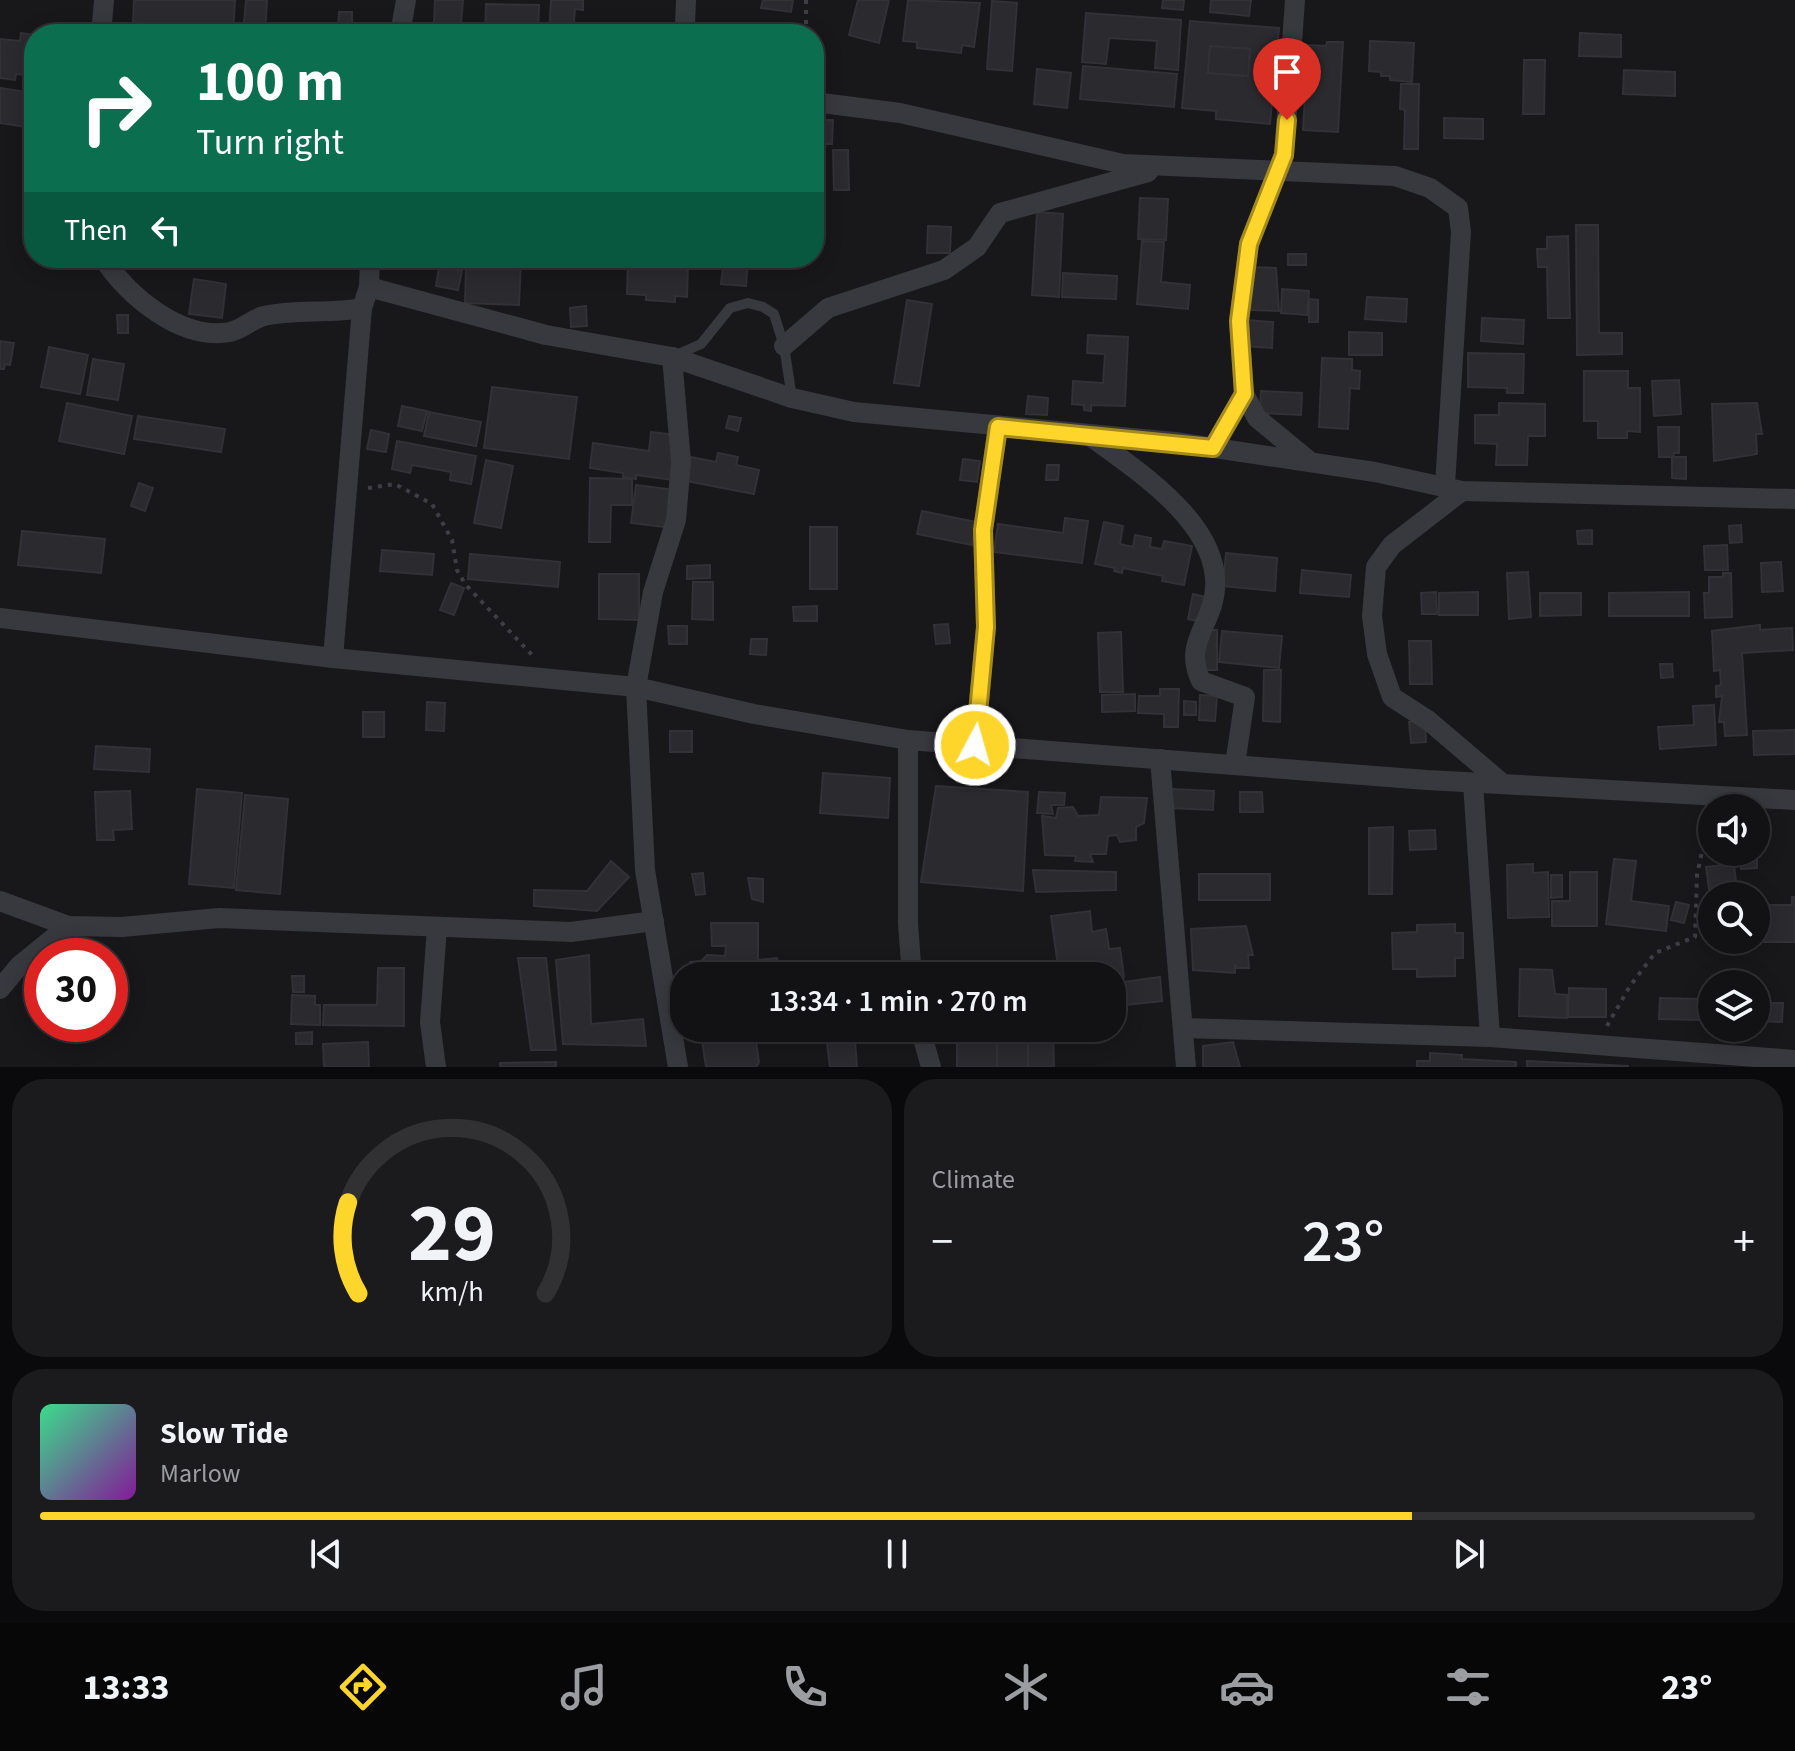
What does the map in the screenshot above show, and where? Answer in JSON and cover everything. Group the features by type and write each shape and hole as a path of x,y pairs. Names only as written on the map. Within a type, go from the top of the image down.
{"street":[{"path":"102,24 104,0"},
{"path":"402,24 406,0"},
{"path":"685,24 686,0"},
{"path":"1295,0 1286,141 1279,172 1249,244 1239,321 1244,394 1257,418 1312,463"},
{"path":"824,103 900,113 1123,164 1159,169 1395,176 1430,188 1458,208 1461,232 1453,488 1392,545 1376,567 1372,616 1377,654 1392,697 1429,721 1503,784"},
{"path":"784,346 828,308 944,270 977,247 1000,213 1159,169"},
{"path":"111,268 131,293 183,327 203,332 232,332 263,316 362,308"},
{"path":"333,658 362,308 369,287 370,268"},
{"path":"369,287 546,335 672,357 792,398 854,412 1213,448 1453,488 1795,499"},
{"path":"670,986 645,870 636,687 653,592 676,520 681,462 672,357"},
{"path":"1213,448 1244,394"},
{"path":"975,745 986,627 983,530 998,427"},
{"path":"1090,436 1158,487 1195,527 1216,564 1217,582 1211,607 1198,634 1195,667 1201,681 1245,697 1235,765"},
{"path":"0,618 333,658 636,687 754,714 908,740 1473,783 1698,795"},
{"path":"908,740 908,924 911,962"},
{"path":"1160,759 1186,1067"},
{"path":"1473,783 1490,1037"},
{"path":"1770,799 1795,800"},
{"path":"0,901 68,926 122,927 219,918 571,932 654,921"},
{"path":"0,989 19,966 68,926"},
{"path":"436,1067 430,1022 437,928"},
{"path":"1183,1028 1490,1037 1795,1060"},
{"path":"677,1042 678,1067"},
{"path":"924,1042 931,1067"}],"lane":[{"path":"672,357 701,344 730,308 748,303 774,314 784,346 792,398"}],"path":[{"path":"806,0 806,24"},
{"path":"346,492 395,484 432,504 452,540 457,570 465,584 556,680"},
{"path":"1597,1045 1630,986 1655,953 1695,937 1699,866"}],"building":[{"path":"134,0 235,0 234,24 133,22"},
{"path":"246,0 267,0 266,24 244,24"},
{"path":"435,0 463,0 461,24 434,23"},
{"path":"551,0 583,0 583,10 575,9 574,24 550,24"},
{"path":"763,0 793,0 791,12 761,8"},
{"path":"858,0 889,0 879,43 849,35"},
{"path":"908,0 980,3 974,47 962,45 961,53 917,48 917,42 903,41"},
{"path":"1163,0 1184,0 1183,10 1162,8"},
{"path":"1211,0 1251,0 1249,16 1210,12"},
{"path":"992,1 1017,3 1012,71 987,69"},
{"path":"486,4 539,5 538,24 485,24"},
{"path":"339,12 352,12 352,24 338,24"},
{"path":"1086,13 1181,20 1178,70 1155,68 1157,41 1109,38 1106,64 1082,62"},
{"path":"1190,21 1279,28 1270,124 1216,119 1216,111 1182,108","holes":["1210,46 1250,49 1248,76 1208,73"]},
{"path":"21,33 24,33 24,75 16,74 15,80 0,78 0,39 20,41"},
{"path":"1580,33 1621,35 1621,57 1579,56"},
{"path":"1370,41 1414,43 1412,82 1390,80 1390,76 1381,76 1381,72 1369,71"},
{"path":"1327,42 1343,42 1338,132 1303,130 1308,45 1326,46"},
{"path":"1210,46 1250,49 1248,76 1208,73"},
{"path":"1524,60 1545,60 1544,114 1523,114"},
{"path":"1083,66 1177,74 1174,107 1080,99"},
{"path":"1037,69 1071,73 1067,108 1034,104"},
{"path":"1624,70 1675,72 1675,96 1623,94"},
{"path":"1401,84 1419,84 1418,149 1404,149 1405,110 1400,109"},
{"path":"0,88 24,92 24,127 0,123"},
{"path":"1444,118 1483,119 1483,139 1444,138"},
{"path":"824,120 833,120 832,144 824,144"},
{"path":"833,150 848,150 849,190 834,190"},
{"path":"1140,198 1168,199 1166,240 1138,239"},
{"path":"1037,212 1063,214 1059,297 1032,295"},
{"path":"1576,225 1598,225 1599,333 1622,333 1622,354 1577,355"},
{"path":"928,226 951,227 950,253 927,253"},
{"path":"1568,236 1570,318 1548,318 1547,267 1538,267 1537,249 1547,249 1547,237"},
{"path":"1142,241 1164,242 1161,282 1190,285 1188,309 1137,304"},
{"path":"1288,254 1306,254 1306,265 1288,265"},
{"path":"1253,267 1276,268 1279,311 1251,310"},
{"path":"439,268 462,271 458,290 436,286"},
{"path":"521,268 519,305 465,303 466,269"},
{"path":"628,268 688,268 687,297 675,296 675,302 646,300 646,295 627,294"},
{"path":"723,268 747,268 746,286 721,284"},
{"path":"1063,273 1117,276 1116,299 1062,297"},
{"path":"194,279 226,284 222,318 189,314"},
{"path":"1282,289 1309,291 1307,315 1281,313"},
{"path":"1367,297 1407,299 1406,322 1365,319"},
{"path":"1309,299 1318,300 1318,322 1309,322"},
{"path":"907,300 932,304 919,386 894,383"},
{"path":"586,306 587,326 571,327 570,308"},
{"path":"117,315 128,315 128,333 118,333"},
{"path":"1482,318 1524,320 1523,344 1481,341"},
{"path":"1246,320 1273,322 1272,348 1245,346"},
{"path":"1349,332 1382,333 1382,355 1349,355"},
{"path":"1088,335 1128,337 1125,406 1091,405 1091,411 1084,410 1084,405 1072,404 1073,381 1103,383 1105,354 1087,353"},
{"path":"0,341 14,343 10,365 5,364 4,369 0,369"},
{"path":"49,347 88,355 80,394 41,387"},
{"path":"1468,353 1524,354 1523,393 1507,393 1507,388 1468,387"},
{"path":"1322,358 1352,359 1352,370 1360,371 1359,389 1350,388 1348,429 1319,427"},
{"path":"93,359 124,364 118,400 87,395"},
{"path":"1584,371 1628,371 1628,388 1640,388 1640,432 1627,431 1627,438 1598,438 1598,421 1584,421"},
{"path":"1679,380 1681,414 1654,416 1652,381"},
{"path":"492,387 577,397 569,459 484,448"},
{"path":"1261,391 1302,393 1301,415 1260,413"},
{"path":"1028,396 1048,398 1047,415 1026,414"},
{"path":"67,403 132,416 124,454 59,441"},
{"path":"1499,403 1545,404 1545,436 1528,436 1527,465 1496,465 1497,444 1475,443 1475,415 1499,415"},
{"path":"1757,403 1762,434 1756,434 1757,454 1714,461 1712,404"},
{"path":"402,406 427,411 422,431 398,426"},
{"path":"429,412 481,422 476,446 424,436"},
{"path":"138,416 225,429 221,452 134,439"},
{"path":"729,416 741,418 738,431 726,428"},
{"path":"1658,427 1679,427 1679,453 1674,453 1673,457 1659,457"},
{"path":"371,430 389,434 386,452 367,449"},
{"path":"651,432 676,435 674,480 636,475 636,479 623,477 623,473 590,468 593,443 649,451"},
{"path":"397,441 476,456 471,484 450,480 451,472 412,465 410,473 392,469"},
{"path":"718,453 738,457 736,465 759,470 754,494 686,481 691,457 716,462"},
{"path":"1672,457 1686,457 1686,479 1672,478"},
{"path":"963,459 980,461 977,482 960,480"},
{"path":"486,460 513,466 501,528 474,523"},
{"path":"1047,465 1059,465 1058,480 1046,480"},
{"path":"590,478 632,479 632,505 611,505 610,542 589,542"},
{"path":"139,483 153,488 145,511 131,506"},
{"path":"636,485 676,490 672,528 631,523"},
{"path":"922,511 976,522 972,545 917,534"},
{"path":"1065,518 1088,521 1082,563 994,552 998,524 1063,533"},
{"path":"1104,522 1123,526 1120,544 1133,547 1135,535 1151,538 1150,547 1162,549 1164,541 1192,546 1184,585 1162,581 1163,576 1123,568 1122,573 1114,571 1115,568 1095,564"},
{"path":"1741,525 1742,542 1730,543 1729,526"},
{"path":"810,527 837,527 837,589 810,589"},
{"path":"1592,530 1592,544 1578,544 1577,531"},
{"path":"22,531 105,539 101,573 18,565"},
{"path":"1727,545 1728,570 1705,570 1704,546"},
{"path":"382,550 434,554 432,575 380,571"},
{"path":"1226,553 1277,558 1275,591 1223,586"},
{"path":"470,554 560,562 558,587 468,579"},
{"path":"1781,562 1783,591 1762,592 1761,563"},
{"path":"710,565 710,578 687,579 687,566"},
{"path":"1302,570 1351,575 1349,597 1300,593"},
{"path":"1528,572 1531,617 1509,619 1507,573"},
{"path":"1723,573 1731,573 1732,617 1705,618 1704,593 1709,593 1709,577 1723,577"},
{"path":"599,574 639,574 639,620 599,619"},
{"path":"693,582 713,582 713,620 692,619"},
{"path":"451,583 464,588 454,615 440,610"},
{"path":"1436,592 1437,614 1422,614 1421,593"},
{"path":"1478,592 1478,615 1439,615 1439,593"},
{"path":"1689,592 1689,616 1609,616 1609,593"},
{"path":"1540,593 1581,593 1581,615 1540,616"},
{"path":"1193,594 1206,597 1201,622 1188,619"},
{"path":"817,606 817,621 794,621 793,607"},
{"path":"948,624 950,643 936,644 934,625"},
{"path":"1760,625 1760,630 1792,628 1793,650 1742,653 1747,735 1725,736 1724,722 1719,722 1722,696 1716,697 1716,686 1721,685 1720,670 1714,671 1712,631"},
{"path":"668,626 687,626 687,644 669,644"},
{"path":"1202,630 1217,630 1217,670 1201,670"},
{"path":"1222,631 1282,636 1279,668 1219,662"},
{"path":"1121,632 1123,692 1100,692 1098,633"},
{"path":"751,639 767,639 766,655 750,654"},
{"path":"1409,641 1431,641 1432,684 1410,684"},
{"path":"1660,664 1672,664 1673,677 1661,678"},
{"path":"1264,670 1281,670 1280,722 1263,721"},
{"path":"1160,689 1179,689 1178,727 1164,727 1164,714 1138,713 1139,696 1160,696"},
{"path":"1135,694 1135,711 1102,712 1102,695"},
{"path":"1200,695 1217,696 1215,721 1199,720"},
{"path":"1184,701 1196,702 1196,715 1184,715"},
{"path":"427,702 445,703 444,731 426,730"},
{"path":"1714,705 1716,745 1660,749 1658,727 1694,725 1693,706"},
{"path":"363,712 384,712 384,737 363,737"},
{"path":"1425,721 1426,742 1411,743 1409,722"},
{"path":"1795,730 1795,754 1754,755 1753,731"},
{"path":"670,731 692,731 692,752 670,752"},
{"path":"96,746 150,749 149,772 94,769"},
{"path":"823,773 890,778 888,818 820,813"},
{"path":"936,786 1028,792 1023,891 921,882"},
{"path":"197,789 242,793 234,888 189,884"},
{"path":"1171,789 1214,791 1213,810 1170,808"},
{"path":"130,791 132,829 113,830 114,840 97,840 95,792"},
{"path":"1039,792 1065,793 1064,805 1051,805 1053,814 1037,813"},
{"path":"1240,792 1262,792 1263,812 1240,812"},
{"path":"245,795 288,799 280,894 236,890"},
{"path":"1101,797 1147,798 1144,823 1136,827 1136,840 1120,842 1117,835 1108,836 1106,854 1090,854 1093,862 1075,861 1076,856 1045,855 1042,816 1056,818 1058,808 1073,807 1078,816 1099,815"},
{"path":"1393,827 1392,894 1369,894 1369,828"},
{"path":"1435,830 1436,849 1410,850 1409,831"},
{"path":"1614,859 1636,861 1631,901 1669,906 1666,931 1606,924"},
{"path":"611,861 629,877 597,911 534,906 534,890 587,891"},
{"path":"1533,864 1533,873 1548,872 1549,917 1508,918 1507,865"},
{"path":"1734,866 1736,882 1708,882 1706,867"},
{"path":"1033,870 1116,872 1116,890 1036,892"},
{"path":"1570,872 1597,872 1597,926 1552,926 1552,901 1570,901"},
{"path":"703,873 705,894 696,895 692,874"},
{"path":"1199,874 1270,874 1270,900 1199,900"},
{"path":"1551,875 1562,875 1562,897 1551,898"},
{"path":"748,878 763,879 763,902 752,899"},
{"path":"1792,897 1795,897 1795,942 1770,942 1770,905 1792,905"},
{"path":"1676,902 1689,905 1684,923 1671,920"},
{"path":"1090,911 1092,932 1106,929 1109,949 1120,948 1122,962 1057,962 1051,916"},
{"path":"711,923 758,923 758,960 777,958 778,962 690,962 701,961 707,955 725,956 726,946 712,946"},
{"path":"1455,924 1455,933 1463,933 1463,958 1455,958 1455,976 1417,977 1417,969 1393,969 1392,933 1417,932 1417,925"},
{"path":"1246,926 1253,955 1248,955 1249,968 1237,968 1235,964 1235,973 1193,970 1191,929"},
{"path":"589,955 591,1024 643,1019 646,1046 563,1044 556,960"},
{"path":"518,958 546,958 556,1050 531,1050"},
{"path":"378,968 404,968 404,1026 323,1025 324,1005 377,1005"},
{"path":"1520,969 1552,970 1555,994 1567,995 1567,1018 1519,1016"},
{"path":"292,976 304,976 304,992 293,992"},
{"path":"1160,977 1162,1001 1126,1005 1126,982"},
{"path":"1569,988 1606,989 1606,1017 1568,1017"},
{"path":"292,995 315,996 315,1005 320,1005 320,1025 291,1024"},
{"path":"1660,998 1698,999 1698,1020 1659,1019"},
{"path":"1770,1003 1783,1003 1782,1022 1770,1022"},
{"path":"312,1032 312,1044 296,1044 296,1033"},
{"path":"368,1042 369,1067 324,1067 323,1044"},
{"path":"702,1042 756,1042 759,1062 756,1067 706,1067"},
{"path":"827,1042 855,1042 857,1067 830,1067"},
{"path":"957,1042 1053,1042 1054,1067 1028,1067 1028,1043 997,1043 997,1067 957,1067"},
{"path":"1233,1042 1240,1067 1203,1067 1203,1046"},
{"path":"997,1043 1028,1043 1028,1067 997,1067"},
{"path":"1430,1053 1462,1055 1462,1059 1516,1062 1516,1067 1417,1067 1417,1061 1430,1061"},
{"path":"1527,1061 1628,1066 1628,1067 1527,1067"},
{"path":"556,1062 556,1067 500,1067 500,1063"}],"route":[{"path":"975,745 986,627 983,530 998,427 1213,448 1244,394 1239,321 1249,244 1279,172 1287,120"}]}
